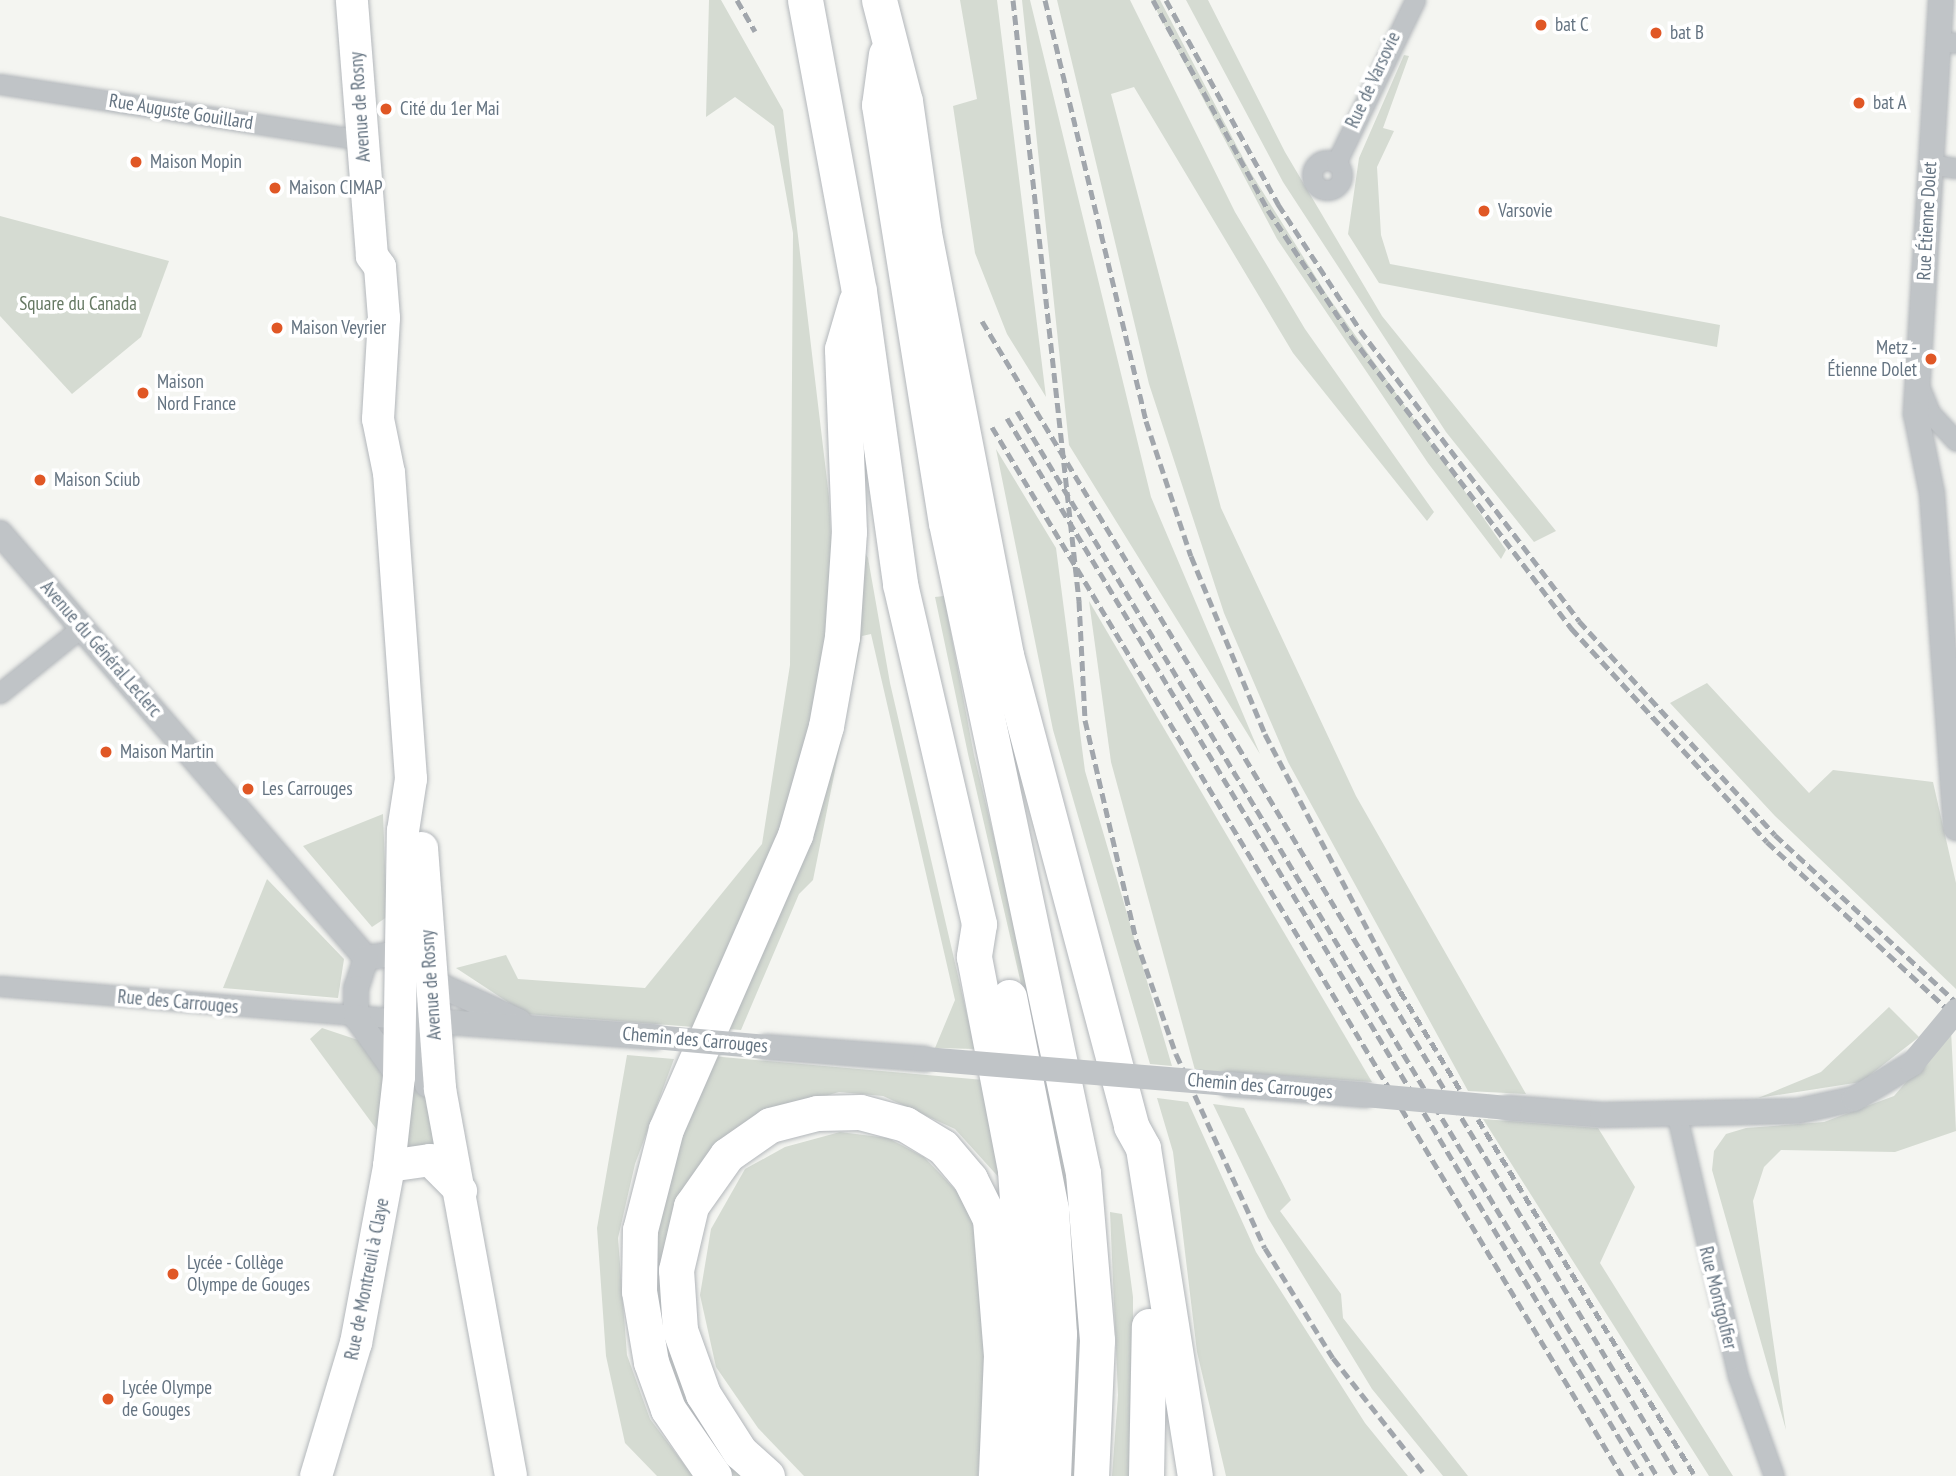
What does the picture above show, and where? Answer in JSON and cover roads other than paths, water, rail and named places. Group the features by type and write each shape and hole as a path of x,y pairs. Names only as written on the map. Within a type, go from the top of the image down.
{"highway":[{"path":"805,0 859,291 901,584 979,923 974,957 995,1039 1024,1255 1020,1476"},
{"path":"879,0 905,101 924,233 1006,655 1082,925 1130,1126 1143,1148 1195,1476"},
{"path":"888,40 879,105 946,523 1083,1173 1097,1340 1091,1476"},
{"path":"714,1476 668,1409 651,1362 639,1291 640,1230 670,1119 795,835 826,726 842,637 849,532 842,349 859,291"},
{"path":"979,923 996,947 1017,1031 1051,1210 1059,1334 1053,1476"},
{"path":"767,1476 740,1452 702,1394 680,1330 676,1270 691,1206 727,1155 770,1125 817,1114 860,1112 905,1124 943,1147 970,1180 990,1219 1002,1354 996,1476"},
{"path":"1130,1126 1125,1149 1150,1333 1146,1476"}],"main road":[{"name":"Avenue de Rosny","path":"352,0 372,256 367,266 371,331 379,341 382,386 378,419 388,473 411,779 404,790 415,988 461,1191 511,1476"},
{"name":"Rue de Montreuil à Claye","path":"316,1476 356,1343 388,1166 415,988"},
{"path":"388,1166 430,1160 461,1191"}],"street":[{"name":"Rue de Varsovie","path":"1336,163 1415,0"},
{"name":"Rue Étienne Dolet","path":"1941,0 1947,42 1930,164 1918,384 1920,442 1932,493 1956,828"},
{"name":"Rue Auguste Gouillard","path":"0,84 362,140"},
{"path":"1930,164 1956,168"},
{"path":"1918,384 1930,413 1955,440"},
{"name":"Avenue du Général Leclerc","path":"0,533 366,958"},
{"path":"0,693 82,626"},
{"path":"366,958 356,988 356,1017 400,1077"},
{"name":"Avenue de Rosny","path":"366,958 415,988"},
{"name":"Rue des Carrouges","path":"0,986 356,1017 415,988"},
{"name":"Chemin des Carrouges","path":"415,988 529,1026 1509,1108 1677,1116 1810,1109 1888,1084 1912,1064 1956,1011"},
{"name":"Chemin des Carrouges","path":"415,988 529,1026"},
{"name":"Rue Montgolfier","path":"1677,1116 1735,1364 1774,1476"}],"railway":[{"path":"737,0 755,31"},
{"path":"1013,0 1079,601 1085,720 1136,940 1176,1054 1265,1248 1333,1358 1426,1476"},
{"path":"1045,0 1146,421 1191,556 1265,734 1400,991 1695,1476"},
{"path":"1153,0 1268,210 1351,336 1571,628 1767,842 1956,1017"},
{"path":"1166,0 1278,204 1360,330 1579,621 1775,835 1956,1002"},
{"path":"982,321 1677,1476"},
{"path":"1017,411 1657,1476"},
{"path":"1007,418 1642,1476"},
{"path":"992,427 1622,1476"}],"place":[{"name":"bat C","path":"1541,25"},
{"name":"bat B","path":"1656,33"},
{"name":"bat A","path":"1859,103"},
{"name":"Cité du 1er Mai","path":"386,109"},
{"name":"Maison Mopin","path":"136,162"},
{"name":"Maison CIMAP","path":"275,188"},
{"name":"Varsovie","path":"1484,211"},
{"name":"Maison Veyrier","path":"277,328"},
{"name":"Metz - Étienne Dolet","path":"1931,359"},
{"name":"Maison Nord France","path":"143,393"},
{"name":"Maison Sciub","path":"40,480"},
{"name":"Maison Martin","path":"106,752"},
{"name":"Les Carrouges","path":"248,789"},
{"name":"Lycée - Collège Olympe de Gouges","path":"173,1274"},
{"name":"Lycée Olympe de Gouges","path":"108,1399"}],"park label":[{"name":"Square du Canada","path":"78,304"}]}
